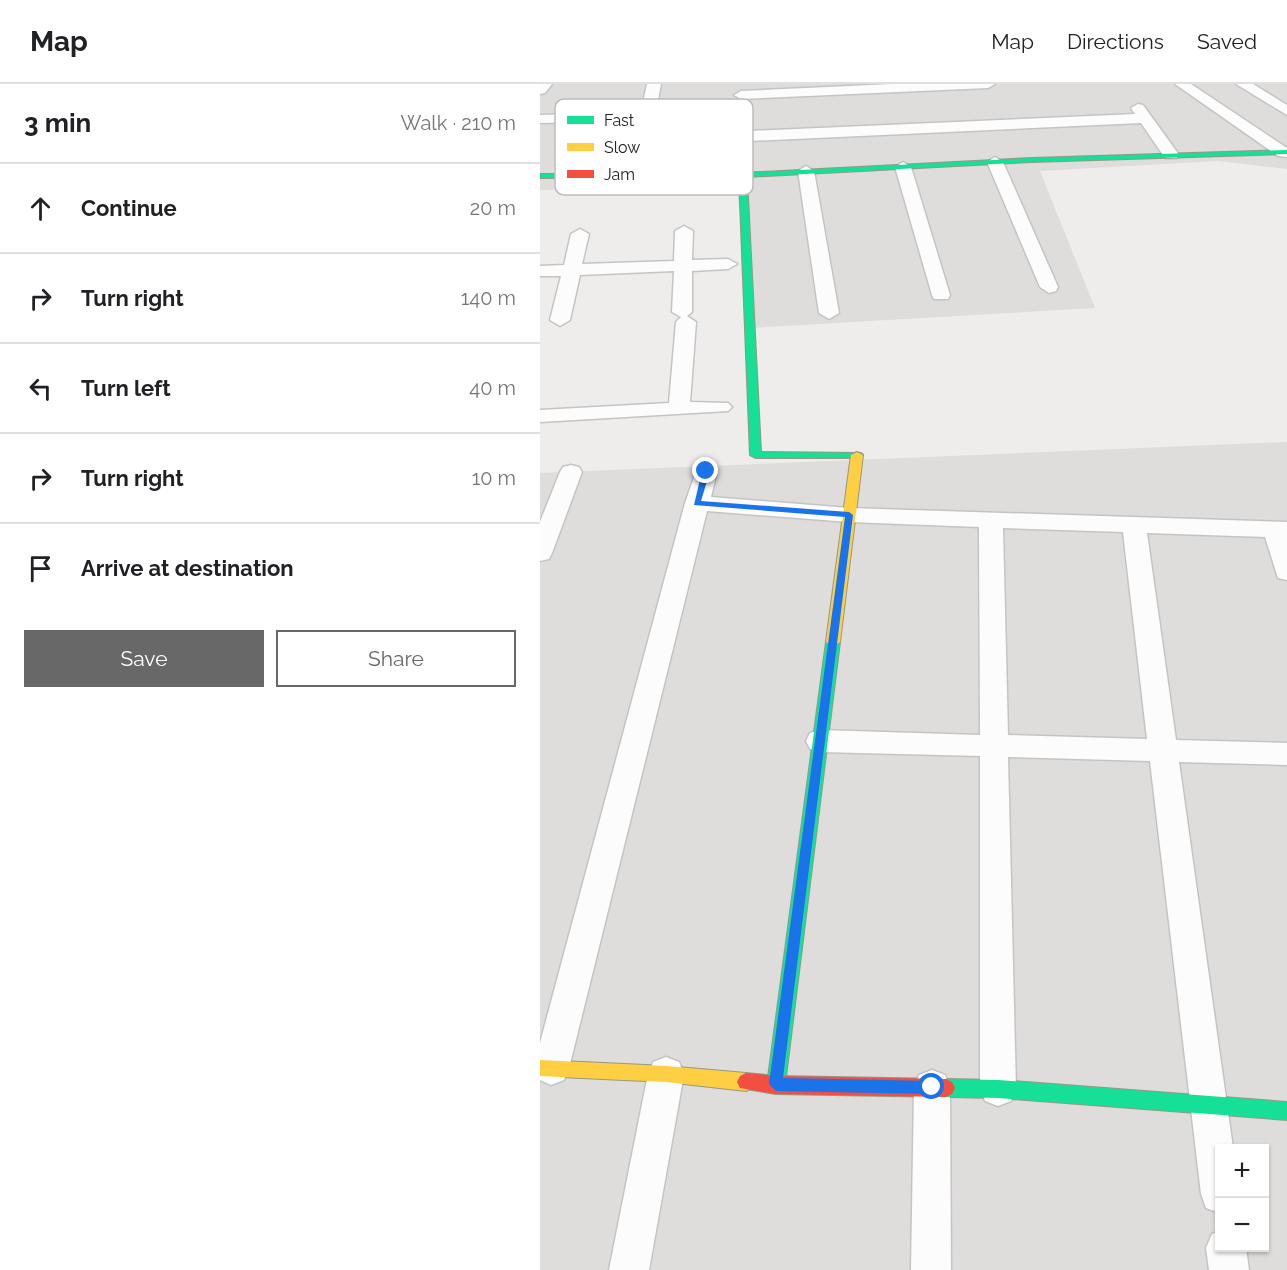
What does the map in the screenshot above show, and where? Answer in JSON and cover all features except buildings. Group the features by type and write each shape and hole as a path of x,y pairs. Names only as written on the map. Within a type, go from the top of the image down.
{"street":[{"path":"540,90 544,84"},
{"path":"651,99 654,84"},
{"path":"741,95 930,89 988,84"},
{"path":"1182,84 1286,153"},
{"path":"1244,84 1287,111"},
{"path":"753,136 849,126 1141,113 1172,155"},
{"path":"540,119 555,119"},
{"path":"753,174 996,162 1286,153"},
{"path":"996,162 1049,287"},
{"path":"903,167 941,295"},
{"path":"806,171 829,313"},
{"path":"744,195 756,455 857,455 776,1084"},
{"path":"679,409 684,317 682,266 684,231"},
{"path":"560,320 580,234"},
{"path":"540,272 728,264"},
{"path":"540,416 721,407"},
{"path":"706,471 545,1068 666,1074 776,1084 998,1089 1287,1111"},
{"path":"540,553 571,472"},
{"path":"697,503 849,515 1281,530 1287,572"},
{"path":"991,520 998,1089"},
{"path":"1134,524 1215,1157"},
{"path":"820,741 1287,754"},
{"path":"630,1270 666,1074"},
{"path":"931,1270 932,1087"},
{"path":"1227,1252 1229,1270"}],"shaded area":[{"path":"540,84 1287,84 1287,169 1218,161 1040,171 1095,308 751,328 738,195 753,195 753,99 555,99 555,190 540,190"},
{"path":"1287,442 1287,1270 540,1270 540,473"}],"traffic: fast":[{"path":"753,174 1032,160 1287,152"},
{"path":"540,176 555,176"},
{"path":"744,195 756,455 857,455"},
{"path":"776,1085 833,642"},
{"path":"946,1088 998,1089 1287,1111"}],"traffic: slow":[{"path":"833,642 857,455"},
{"path":"540,1068 666,1074 746,1082"}],"traffic: jam":[{"path":"746,1082 776,1085 946,1088"}],"route":[{"path":"706,471 697,503 849,515 776,1084 932,1087"}]}
